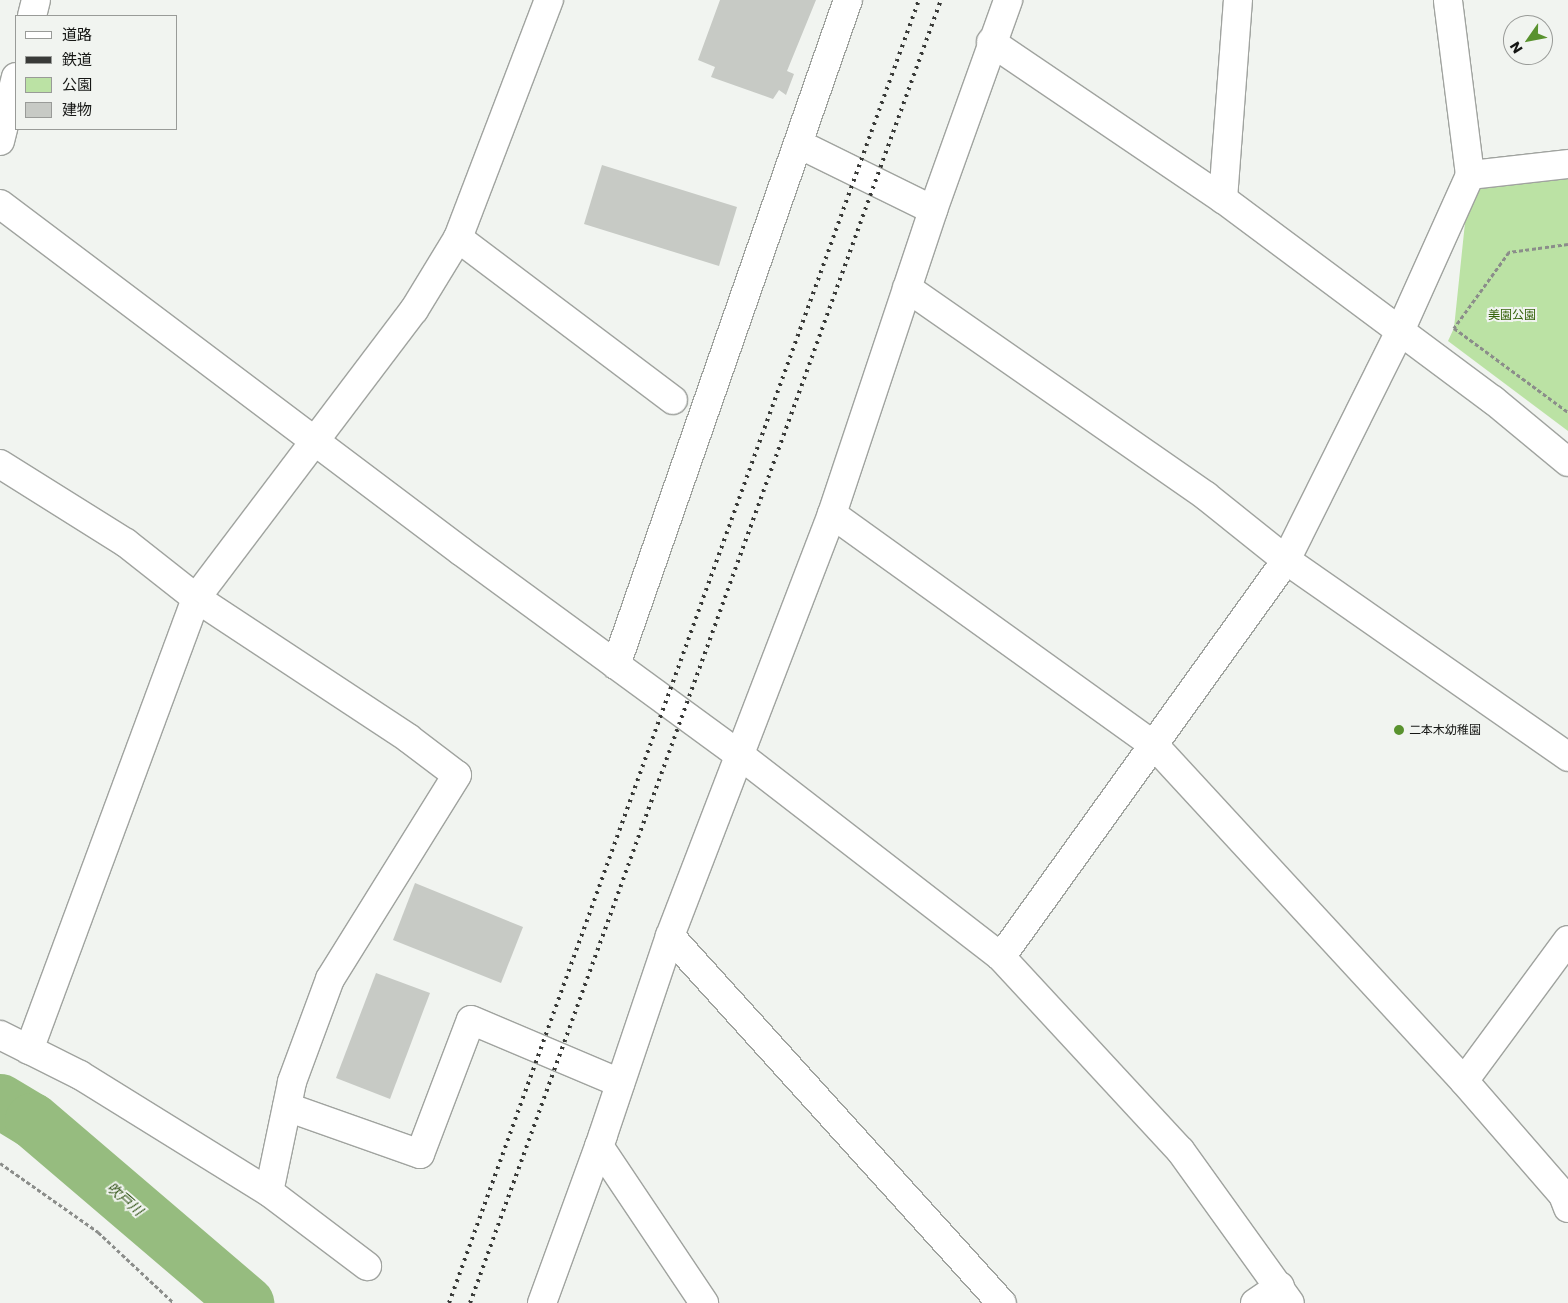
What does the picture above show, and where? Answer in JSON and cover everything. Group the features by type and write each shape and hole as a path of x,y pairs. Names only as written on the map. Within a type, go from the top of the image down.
{"street":[{"path":"32,15 36,0"},
{"path":"29,1050 196,598 316,443 414,310 458,238 549,0"},
{"path":"616,665 848,0"},
{"path":"542,1303 599,1146 670,936 741,756 832,514 933,210 991,42 1008,0"},
{"path":"1223,199 1238,0"},
{"path":"1001,957 1286,560 1400,331 1470,175 1448,0"},
{"path":"991,42 1223,199 1493,400 1568,462"},
{"path":"0,141 15,81"},
{"path":"799,144 933,210"},
{"path":"1470,175 1568,164"},
{"path":"0,204 316,443 741,756 1001,957 1180,1150 1285,1294 1255,1303"},
{"path":"458,238 673,400"},
{"path":"907,288 1206,496 1286,560 1568,757"},
{"path":"0,464 126,543 196,598 408,738 457,775 330,979 292,1082 269,1192"},
{"path":"832,514 1154,745 1464,1081 1566,1199"},
{"path":"670,936 1002,1303"},
{"path":"1464,1081 1568,940"},
{"path":"286,1107 420,1154 471,1020 620,1083"},
{"path":"0,1035 80,1075 269,1192 366,1266"},
{"path":"599,1146 704,1303"}],"path":[{"path":"1568,244 1509,252 1454,328 1568,412"},
{"path":"0,1164 98,1232 174,1303"}],"green space":[{"name":"美園公園","path":"1470,175 1568,177 1568,431 1448,341 1454,328"}],"building":[{"path":"720,0 816,0 787,71 794,74 786,95 779,90 773,99 711,77 715,67 698,60"},
{"path":"602,165 737,207 719,266 584,224"},
{"path":"415,883 523,927 501,983 393,940"},
{"path":"376,973 430,993 390,1099 336,1078"}],"waterway":[{"name":"吹戸川","path":"0,1101 32,1120 246,1303"}],"railway":[{"path":"449,1303 919,0"},
{"path":"470,1303 941,0"}],"place":[{"name":"二本木幼稚園","path":"1399,730"}]}
